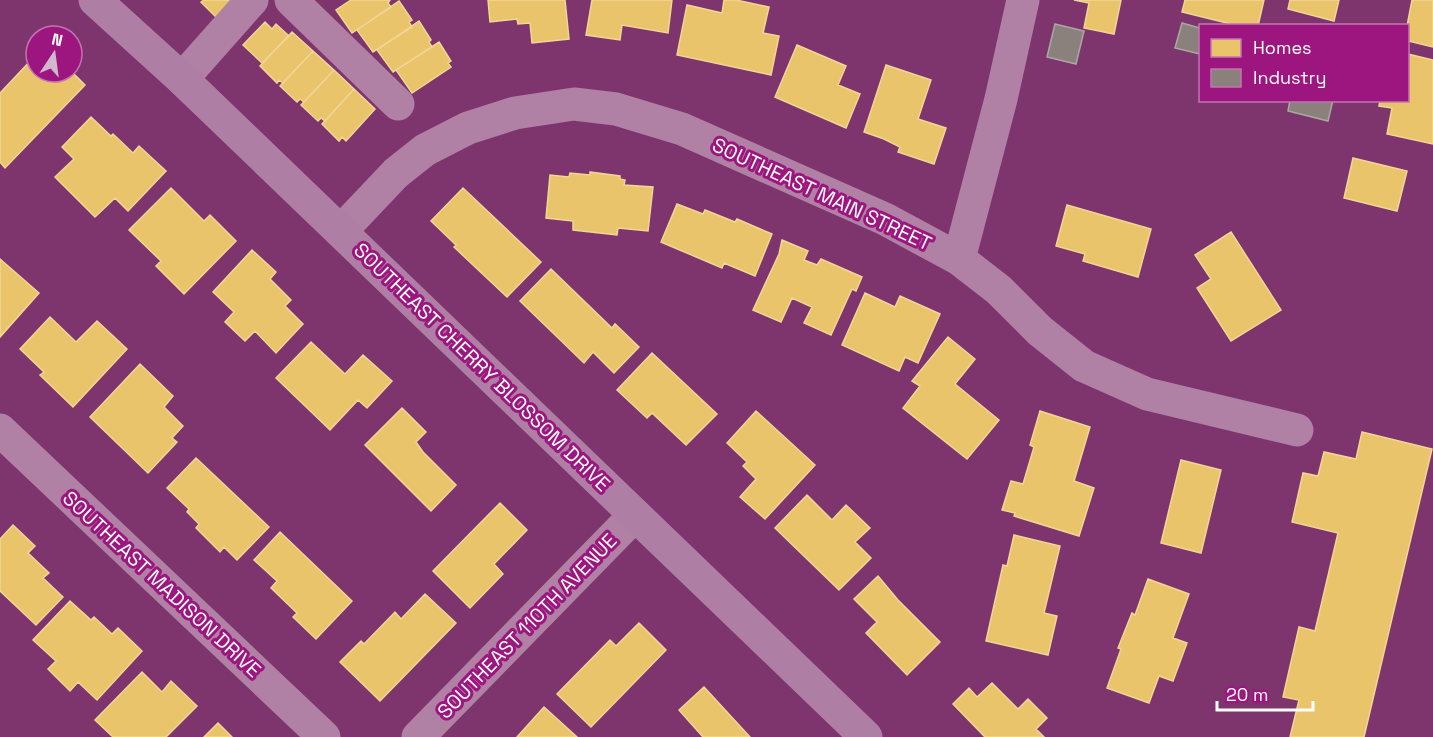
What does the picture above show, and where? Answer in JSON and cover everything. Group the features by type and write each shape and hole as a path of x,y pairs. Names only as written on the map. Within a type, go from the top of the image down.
{"main road":[{"name":"SOUTHEAST CHERRY BLOSSOM DRIVE","path":"95,0 182,79 866,737"}],"street":[{"path":"182,79 252,0"},
{"path":"291,0 398,104"},
{"path":"959,259 1001,99 1023,0"},
{"name":"SOUTHEAST MAIN STREET","path":"341,231 396,173 425,150 468,128 515,113 574,104 616,109 682,129 885,219 959,259 999,290 1040,331 1084,366 1147,394 1297,430"},
{"name":"SOUTHEAST MADISON DRIVE","path":"0,430 324,737"},
{"name":"SOUTHEAST 110TH AVENUE","path":"418,737 635,515"}],"building: Homes":[{"path":"204,0 240,0 220,21 201,2"},
{"path":"351,0 390,0 388,3 391,7 352,33 336,10"},
{"path":"488,0 565,0 569,39 532,43 530,23 518,24 517,19 490,22"},
{"path":"592,0 672,0 668,33 622,25 620,40 586,35"},
{"path":"724,0 736,0 769,7 763,33 779,36 771,75 677,55 687,5 722,13"},
{"path":"1074,0 1121,0 1114,34 1084,28 1089,3"},
{"path":"1185,0 1264,0 1258,24 1231,24 1182,12"},
{"path":"1290,0 1339,0 1334,21 1288,9"},
{"path":"1412,0 1433,0 1433,47 1409,41 1407,24"},
{"path":"399,1 412,20 409,22 412,27 373,52 357,30"},
{"path":"419,21 431,40 429,42 432,47 393,72 377,50"},
{"path":"265,22 272,29 276,24 289,36 262,63 243,45"},
{"path":"292,32 313,51 283,83 279,80 277,83 260,66"},
{"path":"439,42 451,61 448,63 451,67 412,93 396,70"},
{"path":"797,45 846,66 838,85 860,94 846,128 775,97"},
{"path":"313,51 334,70 304,102 300,99 297,102 280,86"},
{"path":"1409,54 1433,60 1433,144 1387,134 1392,108 1379,106 1380,102 1409,102"},
{"path":"886,65 931,80 918,119 946,128 934,164 898,152 900,147 864,132"},
{"path":"24,68 24,84 85,85 5,168 0,162 0,93"},
{"path":"334,70 354,89 325,121 321,118 318,121 301,105"},
{"path":"354,89 375,109 346,141 342,137 339,141 322,124"},
{"path":"91,117 133,153 139,146 166,171 128,211 115,198 95,217 55,177 74,159 62,147"},
{"path":"1353,158 1407,171 1397,211 1344,198"},
{"path":"590,172 620,176 620,179 625,180 624,185 653,187 648,231 618,228 617,235 573,230 573,221 546,218 550,175 569,177 570,173 590,175"},
{"path":"171,188 204,221 210,215 236,241 184,294 156,266 161,261 129,230"},
{"path":"463,188 541,262 507,297 454,247 456,245 431,221"},
{"path":"677,204 703,214 705,210 735,222 737,219 772,234 755,276 724,263 722,268 661,242"},
{"path":"1067,205 1151,229 1138,277 1083,261 1085,254 1056,246"},
{"path":"1231,232 1281,310 1231,341 1197,288 1211,279 1195,255"},
{"path":"782,240 808,251 804,260 817,265 821,259 862,277 856,291 852,289 831,335 804,323 812,307 792,298 781,322 753,310 779,254"},
{"path":"252,250 276,272 270,279 291,300 285,306 303,324 276,353 255,331 245,341 225,322 234,312 213,292"},
{"path":"0,259 39,293 0,337"},
{"path":"551,269 612,328 615,324 639,347 614,373 593,352 584,363 520,301"},
{"path":"865,293 895,307 900,296 940,314 918,363 905,357 899,371 842,345"},
{"path":"50,317 76,342 97,321 127,349 73,407 40,375 44,372 20,349"},
{"path":"948,337 975,359 955,384 999,420 967,459 903,408 920,386 912,381"},
{"path":"311,342 345,374 363,355 392,381 367,408 358,400 330,430 276,378"},
{"path":"652,353 717,414 686,445 652,413 647,418 617,390"},
{"path":"140,364 173,396 164,407 183,426 172,438 177,442 148,473 90,417"},
{"path":"402,408 426,432 416,442 423,452 456,485 431,511 365,445"},
{"path":"756,411 815,465 765,519 740,497 756,479 743,466 747,462 727,443"},
{"path":"1040,411 1090,427 1074,481 1094,488 1079,536 1014,516 1015,513 1002,510 1011,481 1023,484 1034,447 1030,445"},
{"path":"1362,432 1432,449 1364,737 1290,737 1299,700 1283,697 1299,627 1315,631 1338,533 1292,522 1303,473 1318,476 1324,452 1356,459"},
{"path":"196,458 269,527 237,560 224,547 220,552 196,528 199,524 187,512 189,509 167,488"},
{"path":"1181,460 1221,470 1201,553 1161,543"},
{"path":"807,495 832,520 846,505 870,528 855,542 871,558 839,590 775,528"},
{"path":"500,503 527,530 494,564 503,574 470,608 433,571"},
{"path":"13,525 35,546 28,553 49,573 43,578 63,597 36,625 0,591 0,539"},
{"path":"280,532 352,601 316,639 293,617 297,613 271,588 277,581 254,560"},
{"path":"1014,535 1060,546 1044,613 1057,616 1048,655 986,641 1003,565 1007,566"},
{"path":"878,576 898,600 940,642 907,675 866,633 877,622 854,599"},
{"path":"1148,579 1189,594 1173,638 1187,643 1173,681 1159,676 1149,703 1107,688 1121,649 1118,648 1132,613 1135,615"},
{"path":"425,594 456,623 380,701 340,662 361,641 364,644 395,612 401,619"},
{"path":"70,601 91,620 94,617 112,634 118,628 142,651 97,700 78,682 70,691 48,669 56,661 33,640"},
{"path":"639,623 666,650 591,727 557,694 610,640 616,646"},
{"path":"142,672 162,692 171,681 197,706 166,737 113,737 95,720"},
{"path":"992,683 1018,709 1028,699 1047,718 1036,729 1044,737 985,737 953,704 969,688 977,697"},
{"path":"704,687 750,737 703,737 679,710"},
{"path":"544,707 577,737 517,737"},
{"path":"218,723 232,737 204,737"}],"building: Industry":[{"path":"1182,23 1199,28 1199,54 1175,48"},
{"path":"1055,24 1084,31 1076,64 1047,57"},
{"path":"1290,102 1333,102 1328,121 1288,111"}]}
